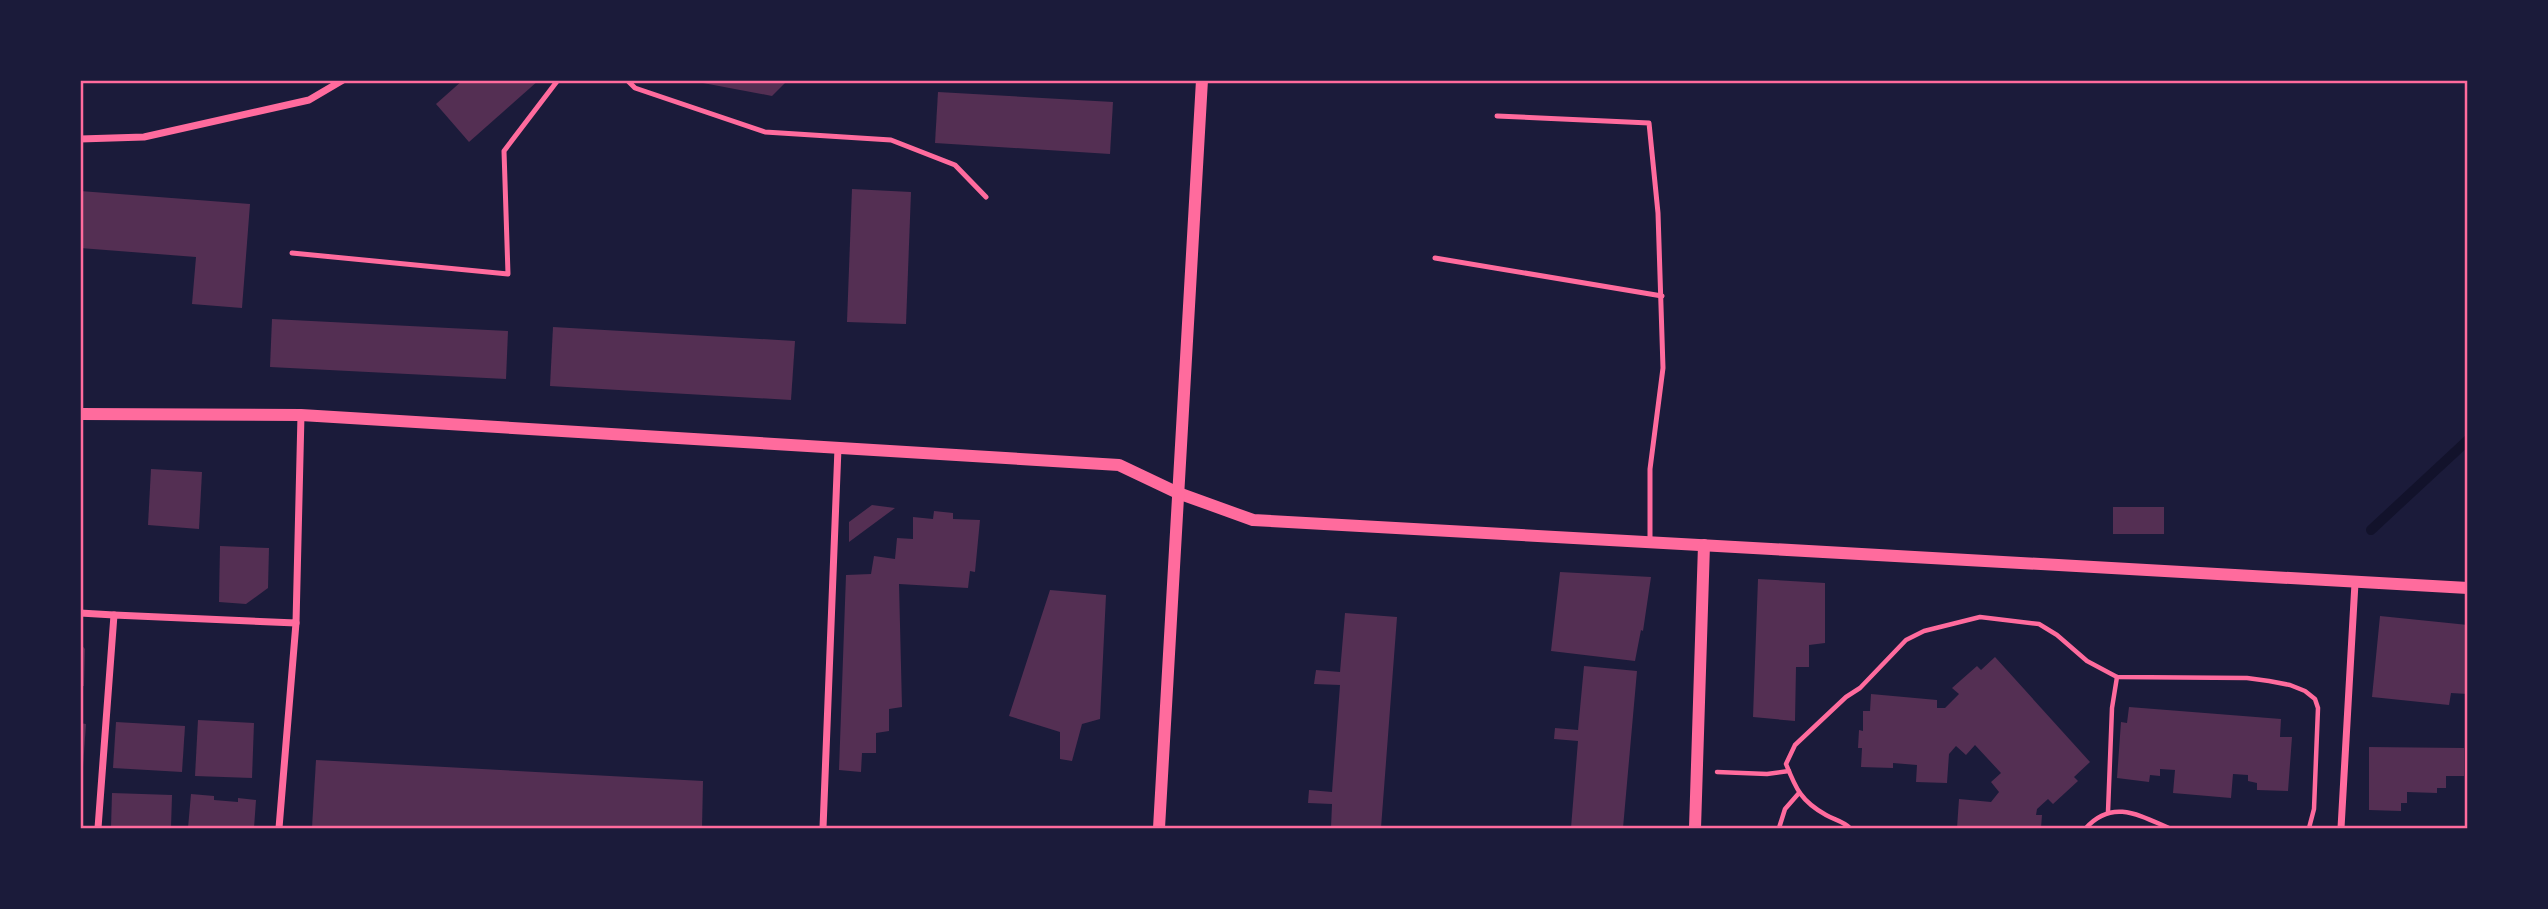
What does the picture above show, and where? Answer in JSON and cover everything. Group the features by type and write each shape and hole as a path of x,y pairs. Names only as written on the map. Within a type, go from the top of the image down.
{"street":[{"path":"80,139 144,137 258,112 309,100 343,80"},
{"path":"1159,828 1202,80"},
{"path":"80,414 301,415 1119,465 1178,493 1253,520 2468,588"},
{"path":"279,828 296,623 301,415"},
{"path":"823,828 838,448"},
{"path":"1695,828 1704,545"},
{"path":"2341,828 2355,583"},
{"path":"80,613 296,623"},
{"path":"98,828 114,615"}],"lane":[{"path":"292,253 508,274 504,151 558,80"},
{"path":"626,80 635,88 765,132 891,140 955,165 986,197"},
{"path":"1497,116 1648,123 1658,213 1663,368 1650,469 1650,542"},
{"path":"1435,258 1662,296"}],"path":[{"path":"1850,828 1810,806 1799,793 1786,764 1796,745 1846,697 1860,688 1901,644 1924,631 1980,617 2039,624 2057,635 2087,661 2117,677 2258,680 2290,685 2315,699 2318,708 2314,809 2309,828"},
{"path":"2108,812 2112,708 2117,677"},
{"path":"1697,773 1767,774 1789,771"},
{"path":"1779,828 1785,809 1799,793"},
{"path":"2086,828 2108,812 2123,812 2169,828"}],"building":[{"path":"463,80 539,80 469,142 436,104"},
{"path":"701,80 788,80 772,96 703,83"},
{"path":"938,92 1113,102 1110,154 935,143"},
{"path":"852,189 911,192 906,324 847,322"},
{"path":"80,191 250,204 242,308 192,304 196,257 80,248"},
{"path":"272,319 508,331 506,379 270,367"},
{"path":"553,327 795,341 791,400 550,386"},
{"path":"151,469 202,472 199,529 148,525"},
{"path":"872,505 895,508 849,542 849,522"},
{"path":"2113,507 2164,507 2164,534 2113,534"},
{"path":"934,511 953,513 953,519 980,520 975,572 970,571 968,588 899,584 902,707 889,709 889,731 876,733 876,753 862,753 861,772 839,770 846,575 871,574 874,556 895,559 897,538 913,539 913,517 933,519"},
{"path":"220,546 269,548 268,588 246,604 219,602"},
{"path":"1560,572 1651,577 1643,631 1641,630 1635,661 1551,651"},
{"path":"1758,579 1825,583 1825,643 1809,645 1809,667 1796,667 1795,721 1753,717"},
{"path":"1050,590 1106,595 1100,719 1082,724 1072,761 1060,759 1060,732 1009,716"},
{"path":"1345,613 1397,617 1381,828 1331,828 1332,804 1308,803 1309,790 1332,792 1340,685 1314,684 1316,670 1340,672"},
{"path":"2380,616 2468,625 2468,694 2451,693 2449,705 2372,697"},
{"path":"80,643 85,649 84,686 80,686"},
{"path":"1995,657 2090,762 2074,777 2078,781 2053,804 2048,799 2037,809 2036,815 2042,815 2041,828 1957,828 1959,799 1991,802 1999,792 1991,782 2001,773 1975,745 1966,755 1956,746 1949,754 1947,783 1916,782 1917,765 1893,763 1893,768 1861,767 1859,730 1863,731 1863,711 1870,711 1871,694 1937,700 1937,708 1945,708 1959,694 1952,688 1977,666 1981,670"},
{"path":"1584,666 1637,671 1623,828 1571,828 1578,741 1554,739 1555,728 1578,730"},
{"path":"2129,707 2281,719 2280,737 2292,737 2288,791 2257,790 2257,783 2248,781 2248,775 2233,774 2231,798 2173,793 2175,770 2160,769 2160,776 2150,775 2149,782 2117,778 2121,722 2127,723"},
{"path":"198,720 254,723 252,778 195,776"},
{"path":"116,722 185,726 182,772 113,768"},
{"path":"80,723 86,724 83,767 80,767"},
{"path":"2369,747 2464,748 2464,776 2446,776 2446,788 2437,788 2437,793 2407,792 2407,803 2401,803 2401,811 2369,810"},
{"path":"316,760 703,781 702,828 312,828"},
{"path":"112,793 172,795 171,828 111,828"},
{"path":"191,794 214,796 214,800 256,800 254,828 188,828"}],"waterway":[{"path":"2371,530 2468,440"}]}
